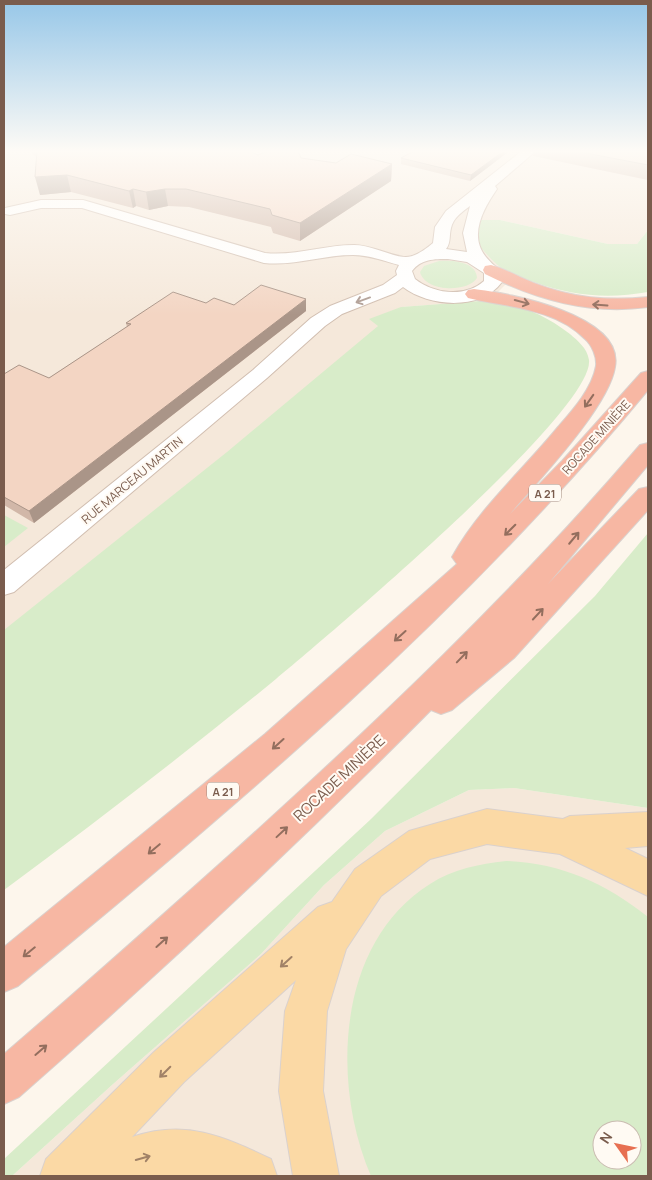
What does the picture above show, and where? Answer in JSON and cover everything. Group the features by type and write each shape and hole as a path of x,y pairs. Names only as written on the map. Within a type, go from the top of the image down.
{"highway":[{"path":"485,265 539,292 573,302 613,306 648,302"},
{"path":"436,603 487,524 549,452 586,404 602,379 606,363 598,342 582,328 560,315 512,299 474,294"},
{"name":"ROCADE MINIÈRE","path":"4,972 247,771 436,603 575,461 648,377"},
{"name":"ROCADE MINIÈRE","path":"4,1082 101,997 328,789 414,707 568,546 648,450"},
{"path":"328,789 504,649 648,495"}],"main road":[{"path":"63,1176 169,1067 348,906 368,883 396,858 414,847 454,832 475,828 518,826 562,834 606,852 648,878"},
{"path":"562,834 648,829"},
{"path":"316,1176 303,1120 300,1084 304,1023 311,984 321,955 348,906"},
{"path":"98,1176 113,1167 148,1156 172,1152 201,1154 254,1176"}],"street":[{"path":"10,211 35,205"},
{"path":"83,205 264,258 296,260 352,250 407,270"},
{"path":"428,255 436,251 441,244 443,227 451,214 462,205"},
{"path":"474,294 484,290 493,282 494,276 470,241 472,218 478,205"},
{"name":"RUE MARCEAU MARTIN","path":"4,586 260,374 327,316 383,292 407,270 428,255 455,254 485,265"},
{"name":"RUE MARCEAU MARTIN","path":"407,270 410,284 419,290 446,296"},
{"name":"RUE MARCEAU MARTIN","path":"260,374 313,339 361,316 402,304 446,296 474,294"}],"shaded area":[{"path":"4,205 648,205 648,230 637,244 608,244 500,220 509,273 506,284 498,292 480,301 402,307 379,325 4,785"},
{"path":"514,788 648,808 648,1176 12,1176 261,954 324,885 385,831 469,790"}],"green space":[{"path":"480,220 500,220 608,244 637,244 648,230 648,292 604,296 590,295 548,287 511,274 495,263 477,243"},
{"path":"439,261 456,261 468,265 476,272 477,278 465,286 456,288 438,287 423,279 420,272 424,266"},
{"path":"480,301 505,304 538,314 570,334 582,345 586,352 589,360 579,387 549,426 453,524 303,656 175,760 4,890 4,630 227,452 378,326 369,319 401,307"},
{"path":"4,515 28,528 4,547"},
{"path":"648,533 648,808 514,788 469,790 385,831 324,885 261,954 12,1176 4,1176 4,1159 370,820 595,596"},
{"path":"506,861 545,866 564,871 599,885 648,917 648,1176 371,1176 358,1139 350,1100 347,1059 350,1018 359,978 376,942 399,910 430,884 448,875 476,866"}],"building":[{"path":"253,205 328,205 300,223 272,215 270,209"},
{"path":"261,285 306,299 29,511 4,497 4,374 19,365 49,378 131,324 126,323 173,292 206,303 214,298 234,305"}]}
